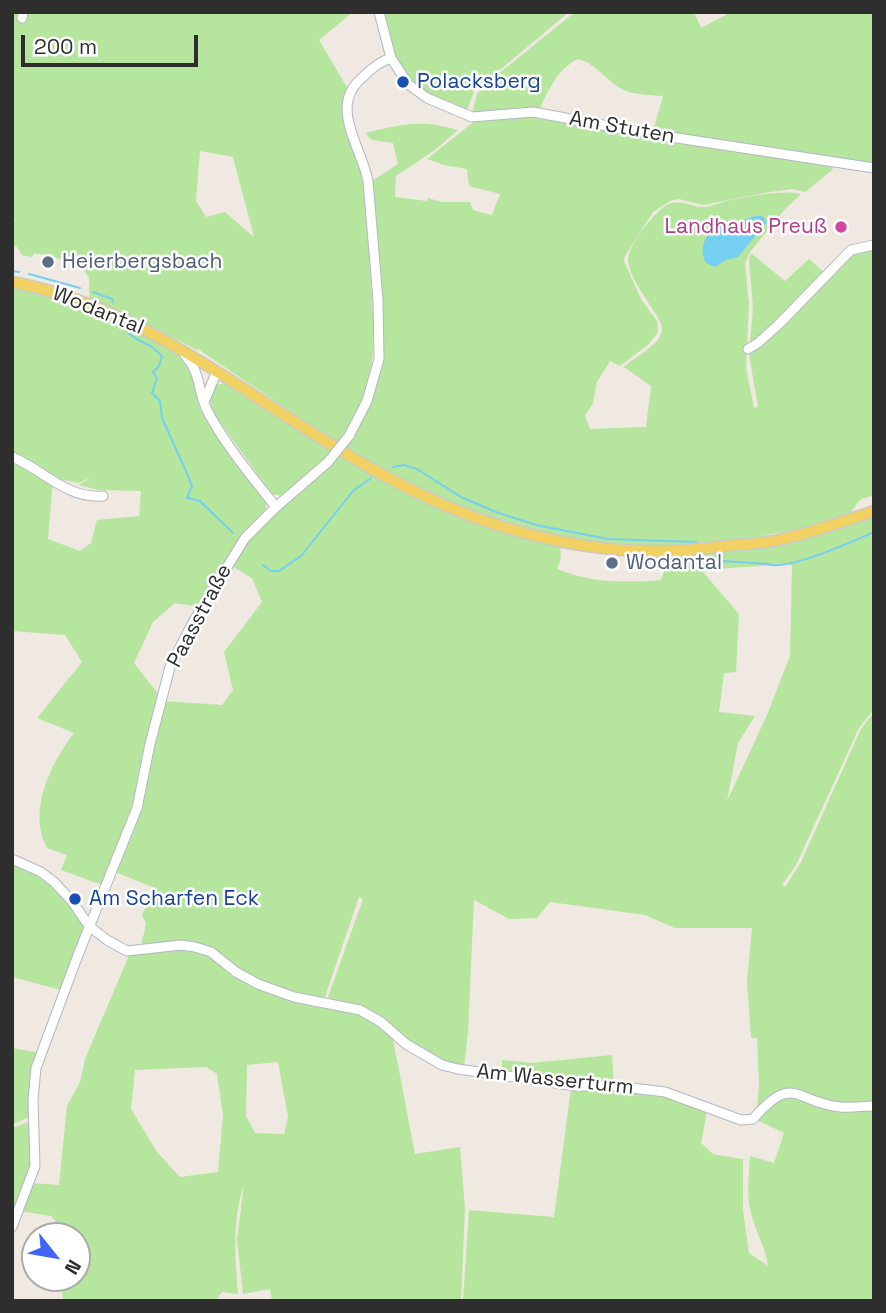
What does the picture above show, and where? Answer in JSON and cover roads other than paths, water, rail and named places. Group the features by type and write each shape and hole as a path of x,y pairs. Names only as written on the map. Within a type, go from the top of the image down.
{"main road":[{"name":"Wodantal","path":"12,282 55,292 98,307 179,349 393,481 478,517 568,543 644,551 673,551 775,541 874,511"}],"street":[{"path":"379,12 391,58"},
{"name":"Am Stuten","path":"391,58 410,86 427,98 472,117 541,113 651,134 874,168"},
{"name":"Paasstraße","path":"12,1227 35,1166 33,1100 36,1068 137,808 170,667 236,551 276,507 328,462 349,436 362,414 375,379 380,333 368,181 365,164 347,118 347,100 356,82 378,64 391,58"},
{"path":"748,349 779,324 851,250 874,245"},
{"name":"Wodantal","path":"179,349 197,370 200,397 217,427 276,507"},
{"path":"200,383 213,369"},
{"path":"204,402 213,369"},
{"path":"12,457 39,470 58,485 71,491 90,497 103,496"},
{"path":"12,860 41,872 54,882 72,901 89,926"},
{"name":"Am Wasserturm","path":"89,926 127,951 181,945 195,947 211,953 258,984 294,997 360,1010 381,1022 406,1044 426,1056 458,1069 576,1086 615,1086 665,1092 741,1120 753,1119 785,1092 797,1092 840,1107 874,1106"}],"water":[{"path":"762,216 767,222 738,257 715,267 706,263 703,245 713,230 728,223 733,224"}],"waterway":[{"path":"12,271 19,272"},
{"name":"Heierbergsbach","path":"29,274 80,288"},
{"path":"93,292 112,299 113,302"},
{"name":"Heierbergsbach","path":"123,326 132,336 154,348 162,357 153,372 157,378 152,393 160,401 162,418 192,486 187,498 200,501 233,533"},
{"name":"Heierbergsbach","path":"393,467 404,465 417,469 461,497 536,525 608,539 697,542"},
{"name":"Heierbergsbach","path":"263,565 271,571 279,571 301,556 353,491 371,478"},
{"name":"Heierbergsbach","path":"715,557 722,561 789,564 874,532"}],"place":[{"name":"Polacksberg","path":"403,82"},
{"name":"Landhaus Preuß","path":"841,227"},
{"name":"Heierbergsbach","path":"48,262"},
{"name":"Wodantal","path":"612,563"},
{"name":"Am Scharfen Eck","path":"75,899"}]}
